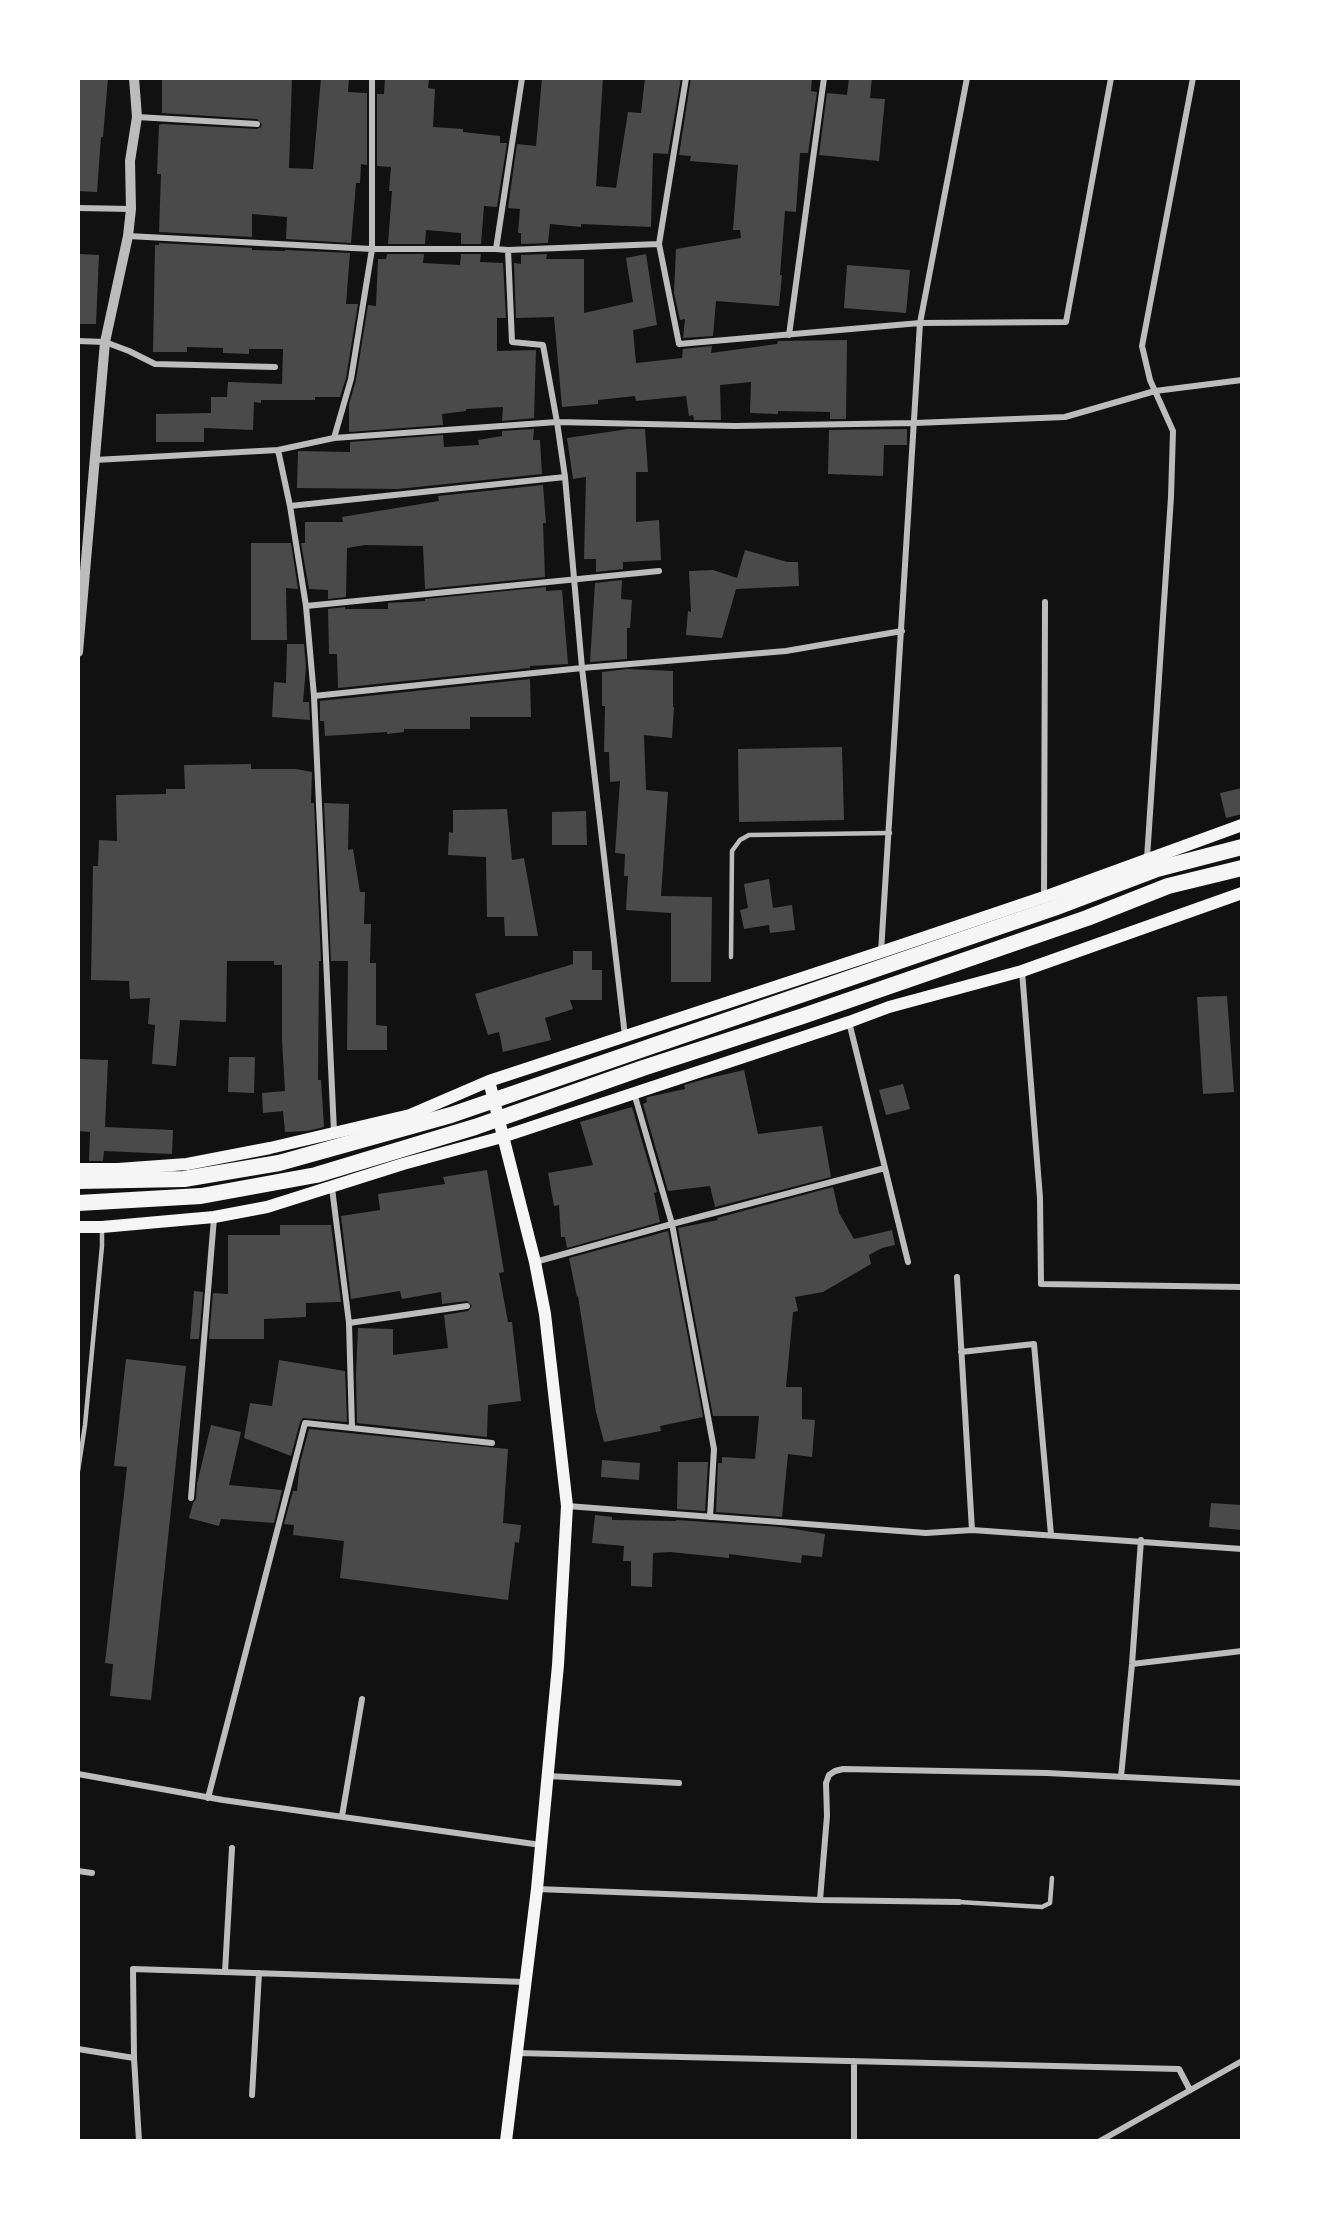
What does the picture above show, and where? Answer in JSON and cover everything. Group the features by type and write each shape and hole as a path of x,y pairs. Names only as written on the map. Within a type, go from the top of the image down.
{"highway":[{"path":"78,1181 184,1179 279,1163 451,1115 1054,908 1157,869 1242,847"},
{"path":"78,1203 201,1196 316,1175 475,1127 643,1068 800,1017 1087,918 1168,886 1242,868"}],"main road":[{"path":"78,1168 118,1169 187,1164 270,1148 410,1115 489,1081 625,1038 1044,897 1242,825"},
{"path":"78,1227 214,1217 267,1207 403,1164 502,1137 889,1007 1022,970 1242,893"},
{"path":"489,1081 535,1262 545,1314 567,1506 558,1665 537,1888 506,2141"}],"street":[{"path":"78,652 105,342 128,236 130,162 137,117 134,78"},
{"path":"334,438 351,379 372,249 372,78"},
{"path":"496,249 522,78"},
{"path":"686,78 659,244 679,344 920,323 1066,322 1111,78"},
{"path":"789,335 824,78"},
{"path":"881,952 920,323 968,78"},
{"path":"1146,858 1171,497 1173,430 1150,380 1142,346 1193,78"},
{"path":"137,117 257,124"},
{"path":"78,207 130,209"},
{"path":"128,236 372,249 507,250 659,244"},
{"path":"507,250 512,342 543,345 557,422 565,477 582,668 625,1038"},
{"path":"78,341 105,342 154,364 275,367"},
{"path":"95,460 278,450 334,438 557,422 735,426 915,423 1065,417 1155,392 1242,380"},
{"path":"278,450 291,506 306,606 314,696 334,1132"},
{"path":"291,506 565,477"},
{"path":"306,606 659,571"},
{"path":"1044,897 1045,602"},
{"path":"314,696 582,668 786,651 902,631"},
{"path":"1022,970 1040,1198 1041,1284 1242,1287"},
{"path":"849,1022 908,1262"},
{"path":"634,1093 672,1224 714,1449 710,1517"},
{"path":"535,1262 885,1168"},
{"path":"332,1188 350,1323 352,1428"},
{"path":"191,1498 214,1217"},
{"path":"957,1277 972,1530"},
{"path":"350,1323 467,1306"},
{"path":"961,1352 1034,1344 1051,1535"},
{"path":"208,1798 305,1423 492,1443"},
{"path":"567,1506 926,1533 972,1530 1242,1548"},
{"path":"1121,1778 1141,1540"},
{"path":"1132,1664 1242,1651"},
{"path":"342,1816 362,1699"},
{"path":"820,1900 825,1841 826,1783 829,1775 843,1769 1035,1773 1242,1783"},
{"path":"78,1774 208,1798 540,1845"},
{"path":"547,1776 679,1783"},
{"path":"225,1972 232,1848"},
{"path":"78,1871 92,1873"},
{"path":"537,1888 820,1900 959,1902"},
{"path":"139,2141 134,2058 133,1969 525,1982"},
{"path":"252,2095 260,1973"},
{"path":"78,2049 134,2058"},
{"path":"517,2053 1179,2069 1190,2090"},
{"path":"854,2061 854,2141"},
{"path":"1100,2141 1242,2061"}],"lane":[{"path":"731,957 732,851 740,840 749,835 890,833"},
{"path":"78,1471 85,1425 102,1227"},
{"path":"959,1902 1042,1907 1050,1903 1052,1878"}],"building":[{"path":"79,78 108,78 97,192 78,191"},
{"path":"162,78 292,78 289,168 313,169 321,78 349,78 348,92 367,93 367,165 361,164 360,183 356,183 351,243 286,239 287,217 252,214 252,237 159,232 161,174 157,174 159,125 257,129 262,124 257,119 162,113"},
{"path":"385,78 429,78 428,88 435,89 433,127 463,129 463,132 500,136 500,143 507,143 497,207 484,206 481,244 461,244 461,233 426,230 425,244 388,244 392,191 389,191 391,167 377,166 377,94 384,94"},
{"path":"542,78 603,78 596,186 616,188 628,112 641,113 645,78 681,78 668,154 653,153 651,227 581,224 581,227 550,224 548,243 521,244 521,233 518,233 520,209 508,208 517,144 536,146"},
{"path":"691,78 812,78 811,91 817,92 808,153 800,153 796,212 785,211 779,306 716,301 713,336 683,338 685,319 680,320 674,293 676,249 741,238 740,230 733,230 738,165 690,161 691,156 679,155"},
{"path":"849,78 872,78 870,98 885,99 879,161 819,155 827,93 847,95"},
{"path":"159,243 252,248 252,250 350,253 346,304 358,304 346,378 340,397 315,397 315,400 261,400 261,403 254,402 253,430 204,428 204,442 156,442 156,414 211,413 211,397 227,397 228,382 282,384 283,349 249,349 249,354 223,353 223,348 187,347 187,352 153,352 155,245"},
{"path":"78,254 99,255 96,324 78,324"},
{"path":"387,254 424,254 423,263 460,265 461,254 481,254 480,262 503,263 506,318 497,318 497,351 536,350 534,418 502,421 503,407 466,409 466,411 442,414 443,425 349,432 349,404 356,380 368,305 376,306 378,259 386,259"},
{"path":"547,254 546,259 584,259 584,313 633,302 626,258 646,254 657,325 633,330 636,363 682,358 683,349 712,346 711,353 777,344 778,341 847,340 846,419 830,419 830,412 750,413 751,382 720,385 721,420 694,420 693,415 689,416 686,396 636,401 635,396 598,400 598,404 562,407 554,317 516,318 514,263 521,264 521,255"},
{"path":"847,265 910,270 906,313 844,308"},
{"path":"534,429 533,440 540,440 542,474 398,489 297,488 298,451 350,452 350,442 443,435 444,447 479,445 478,440 502,436 502,431"},
{"path":"628,429 645,429 648,472 636,472 636,522 659,520 661,560 623,562 623,569 596,572 596,559 584,559 586,477 573,479 567,438"},
{"path":"907,429 907,445 884,445 883,476 828,474 829,430"},
{"path":"543,485 546,523 543,523 545,577 425,589 423,546 365,545 347,548 346,597 328,599 328,590 309,589 301,543 305,543 305,522 343,522 342,517 439,501 438,496"},
{"path":"251,543 291,543 298,589 286,588 287,640 251,640"},
{"path":"745,550 787,562 798,562 799,586 736,589 722,638 686,635 688,611 691,612 689,571 713,570 737,578"},
{"path":"622,580 621,599 632,600 630,628 627,628 627,659 590,662 595,583"},
{"path":"546,587 546,591 562,590 568,664 530,666 530,668 338,688 337,654 329,654 328,609 345,607 345,609 388,609 388,603"},
{"path":"287,644 304,644 306,667 303,702 309,702 310,720 272,717 274,682 286,683"},
{"path":"627,669 673,671 672,738 644,735 646,790 668,792 661,896 712,897 711,982 671,982 671,913 626,910 628,876 624,876 625,854 615,853 620,781 610,782 609,752 604,752 605,706 602,706 602,672"},
{"path":"530,679 531,717 470,717 470,729 404,729 404,732 387,734 387,732 325,736 324,721 320,721 320,701"},
{"path":"842,747 844,820 739,822 738,749"},
{"path":"251,764 251,769 296,769 312,772 311,803 314,803 321,961 319,961 318,1080 321,1080 324,1127 307,1131 285,1132 283,1111 263,1113 262,1093 285,1091 282,965 274,965 274,961 227,961 226,1022 180,1020 176,1066 152,1064 155,1025 148,1024 150,998 130,999 129,981 91,980 93,866 98,866 99,840 117,841 116,795 166,794 166,789 185,789 184,765"},
{"path":"1242,788 1242,814 1226,818 1220,793"},
{"path":"324,803 349,804 348,850 353,849 360,892 365,892 364,924 371,924 370,963 376,963 376,1025 387,1026 387,1050 347,1050 348,961 331,961"},
{"path":"507,809 512,860 524,858 538,936 505,936 504,917 487,917 486,857 448,855 449,832 453,833 453,810"},
{"path":"586,811 587,845 552,845 552,812"},
{"path":"769,879 773,908 792,905 795,930 770,933 769,925 744,929 740,910 748,908 744,884"},
{"path":"573,951 592,951 592,970 602,970 602,1000 570,1000 573,1009 545,1018 551,1040 503,1052 499,1032 488,1035 475,994 573,964"},
{"path":"1227,996 1234,1092 1203,1094 1197,997"},
{"path":"229,1057 255,1057 254,1093 228,1092"},
{"path":"80,1059 108,1060 105,1127 173,1130 172,1154 104,1151 103,1161 89,1161 90,1132 78,1131"},
{"path":"744,1070 758,1134 822,1126 831,1177 715,1207 710,1186 668,1191 643,1104 647,1102 646,1098 685,1089 684,1085 705,1079"},
{"path":"903,1084 910,1109 886,1115 879,1090"},
{"path":"632,1107 657,1192 654,1193 660,1222 567,1248 565,1237 561,1237 559,1205 554,1206 548,1173 593,1165 580,1122"},
{"path":"487,1170 504,1272 499,1273 508,1322 512,1322 521,1401 488,1405 487,1437 357,1423 358,1328 393,1329 393,1355 448,1348 444,1315 468,1311 472,1306 467,1301 442,1304 441,1292 402,1299 400,1291 351,1299 341,1216 380,1210 378,1194 445,1184 443,1177"},
{"path":"833,1187 839,1213 854,1239 892,1230 895,1245 882,1248 869,1255 871,1264 823,1292 795,1297 798,1311 793,1312 786,1387 802,1387 802,1419 815,1420 812,1457 788,1454 782,1517 716,1512 718,1463 722,1463 722,1457 755,1459 759,1416 713,1416 678,1228 718,1220 717,1218"},
{"path":"280,1225 331,1225 341,1302 306,1303 306,1317 264,1319 264,1339 209,1339 213,1293 228,1294 228,1235 280,1235"},
{"path":"668,1231 703,1417 660,1426 661,1431 604,1442 596,1412 578,1296 569,1258"},
{"path":"194,1291 203,1292 199,1339 190,1339"},
{"path":"126,1359 186,1366 151,1700 110,1696 113,1664 105,1663 127,1467 114,1466"},
{"path":"279,1360 345,1371 347,1422 303,1418 291,1456 244,1438 250,1403 272,1406"},
{"path":"211,1425 241,1432 229,1485 282,1490 274,1523 221,1519 219,1526 189,1518 196,1499 197,1484"},
{"path":"309,1429 508,1449 503,1523 521,1525 519,1543 515,1542 508,1600 340,1578 344,1541 293,1535 294,1525 284,1524 293,1491 297,1491 300,1463"},
{"path":"602,1460 640,1463 639,1480 601,1477"},
{"path":"678,1462 708,1462 705,1511 677,1509"},
{"path":"1211,1503 1242,1505 1242,1530 1209,1527"},
{"path":"595,1515 612,1517 612,1520 676,1520 781,1527 825,1534 822,1557 802,1555 801,1563 729,1554 729,1558 670,1552 653,1553 652,1587 631,1586 631,1561 623,1561 624,1546 592,1543"}]}
